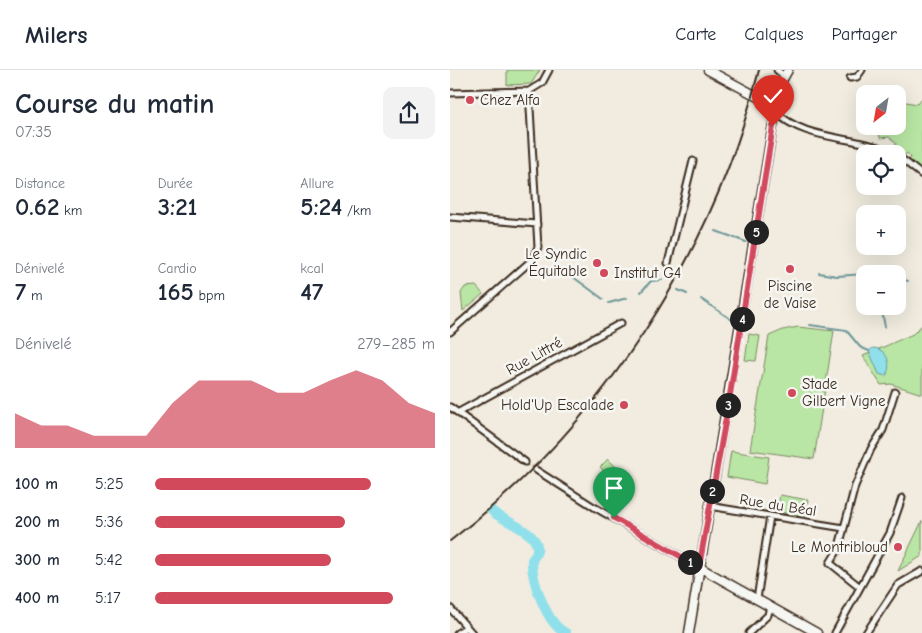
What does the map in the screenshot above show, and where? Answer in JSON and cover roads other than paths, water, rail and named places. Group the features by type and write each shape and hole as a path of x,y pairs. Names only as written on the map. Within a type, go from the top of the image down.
{"main road":[{"path":"708,70 764,100 775,111"},
{"path":"689,633 709,506 729,401 775,111 786,73"},
{"path":"699,567 817,633"}],"street":[{"path":"450,93 529,92 542,83 549,70"},
{"path":"777,70 786,73"},
{"path":"850,78 856,77 862,70"},
{"path":"450,332 532,260 538,247 529,92"},
{"path":"775,111 783,119 800,129 866,145"},
{"path":"668,263 693,161"},
{"path":"906,162 922,175"},
{"path":"450,217 536,224"},
{"name":"Rue Littré","path":"459,412 621,323"},
{"path":"860,587 830,563 838,550 855,486 871,450 883,430 895,392"},
{"path":"450,407 525,462"},
{"path":"536,470 594,507 699,567"},
{"path":"835,633 890,533 902,498"},
{"name":"Rue du Béal","path":"709,506 844,528"},
{"path":"757,599 770,516"},
{"path":"866,633 898,584 922,571"},
{"path":"749,633 768,615 770,605"},
{"path":"450,608 472,633"},
{"path":"458,633 466,627"}],"water":[{"path":"873,348 882,351 887,358 889,367 886,376 879,374 869,351"}],"waterway":[{"path":"716,231 746,242"},
{"path":"565,271 603,299"},
{"path":"819,273 837,276 856,275"},
{"path":"641,292 651,281 662,280"},
{"path":"678,290 687,294"},
{"path":"609,303 627,298"},
{"path":"701,299 732,320"},
{"path":"883,315 885,327"},
{"path":"810,325 846,330 860,347 869,351"},
{"path":"492,511 524,531 536,543 537,551 532,560 532,568 537,589 541,601 553,621 566,633"}],"tunnel":[{"path":"525,462 536,470"}],"railway":[{"path":"450,541 505,495 556,444 603,390 644,332 681,271 712,206 739,139 759,70"}],"place":[{"name":"Chez Alfa","path":"470,100"},
{"name":"Le Syndic Équitable","path":"597,263"},
{"name":"Piscine de Vaise","path":"790,269"},
{"name":"Institut G4","path":"604,273"},
{"name":"Stade Gilbert Vigne","path":"792,393"},
{"name":"Hold'Up Escalade","path":"624,405"},
{"name":"Le Montribloud","path":"898,547"}]}
